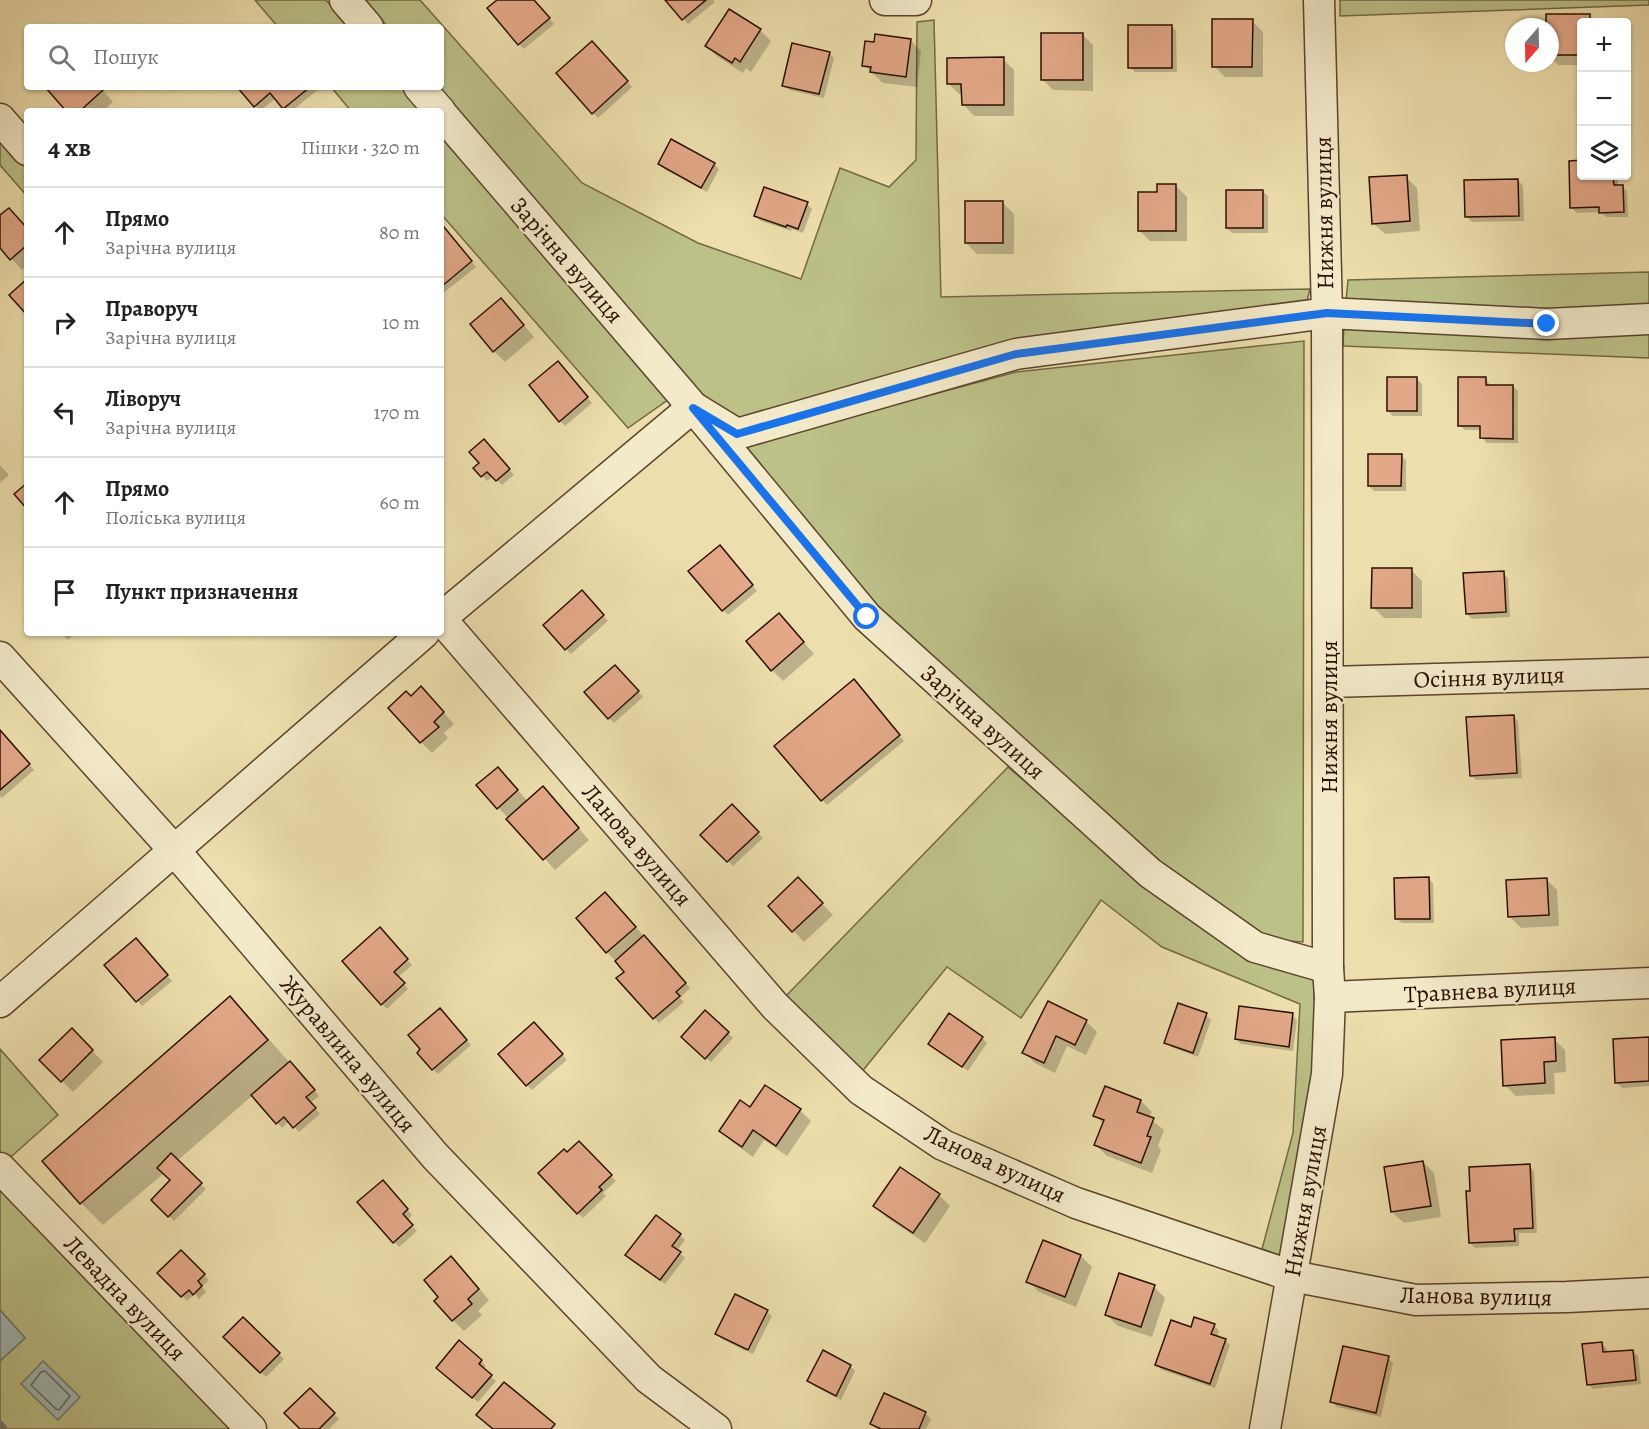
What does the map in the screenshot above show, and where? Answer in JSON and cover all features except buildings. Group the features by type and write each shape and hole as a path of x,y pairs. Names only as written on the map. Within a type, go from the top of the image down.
{"street":[{"path":"345,0 365,24"},
{"path":"885,0 916,0"},
{"name":"Нижня вулиця","path":"1265,1429 1327,1074 1329,682 1327,313 1319,0"},
{"name":"Зарічна вулиця","path":"422,90 437,108"},
{"name":"Зарічна вулиця","path":"444,117 693,408 867,617 1150,873 1255,947 1329,983"},
{"path":"0,119 24,147"},
{"name":"Зарічна вулиця","path":"693,408 737,434 1016,354 1327,313 1547,324 1649,319"},
{"path":"444,616 693,408"},
{"name":"Ланова вулиця","path":"444,621 775,1006 861,1090 943,1145 1076,1203 1292,1276 1416,1300 1649,1293"},
{"path":"0,1002 421,636"},
{"name":"Журавлина вулиця","path":"0,657 174,850 435,1156 649,1379 716,1429"},
{"name":"Осіння вулиця","path":"1329,682 1649,673"},
{"name":"Травнева вулиця","path":"1329,983 1649,983"},
{"name":"Левадна вулиця","path":"0,1168 250,1429"}],"green space":[{"path":"255,0 326,0 346,24 275,24"},
{"path":"365,0 420,0 441,24 385,24"},
{"path":"1340,0 1649,0 1649,5 1340,16"},
{"path":"934,20 941,297 1310,289 1306,305 738,421 693,395 439,90 444,90 444,27 582,183 698,243 801,279 840,168 889,187 916,160 917,22"},
{"path":"334,90 404,90 419,108 348,108"},
{"path":"0,137 24,164 24,193 0,165"},
{"path":"444,137 669,399 628,428 444,217"},
{"path":"1649,272 1649,309 1546,314 1346,301 1348,280"},
{"path":"1344,324 1649,330 1649,358 1343,346"},
{"path":"1304,341 1303,942 1258,939 1156,865 876,605 737,447 1016,372"},
{"path":"1008,767 1142,882 1251,957 1316,981 1315,1075 1283,1256 1262,1249 1293,1133 1300,1004 1162,947 1101,900 1021,1018 947,967 860,1074 786,996"},
{"path":"0,1049 58,1115 4,1163 0,1158"},
{"path":"0,1188 232,1429 0,1429 0,1361 25,1338 0,1310"}],"water":[{"path":"0,1310 25,1338 0,1361"},
{"path":"43,1361 80,1397 58,1420 21,1384"}],"waterway":[{"path":"0,1424 4,1429"}],"route":[{"path":"867,617 693,408 737,434 1016,354 1327,313 1547,324"}]}
